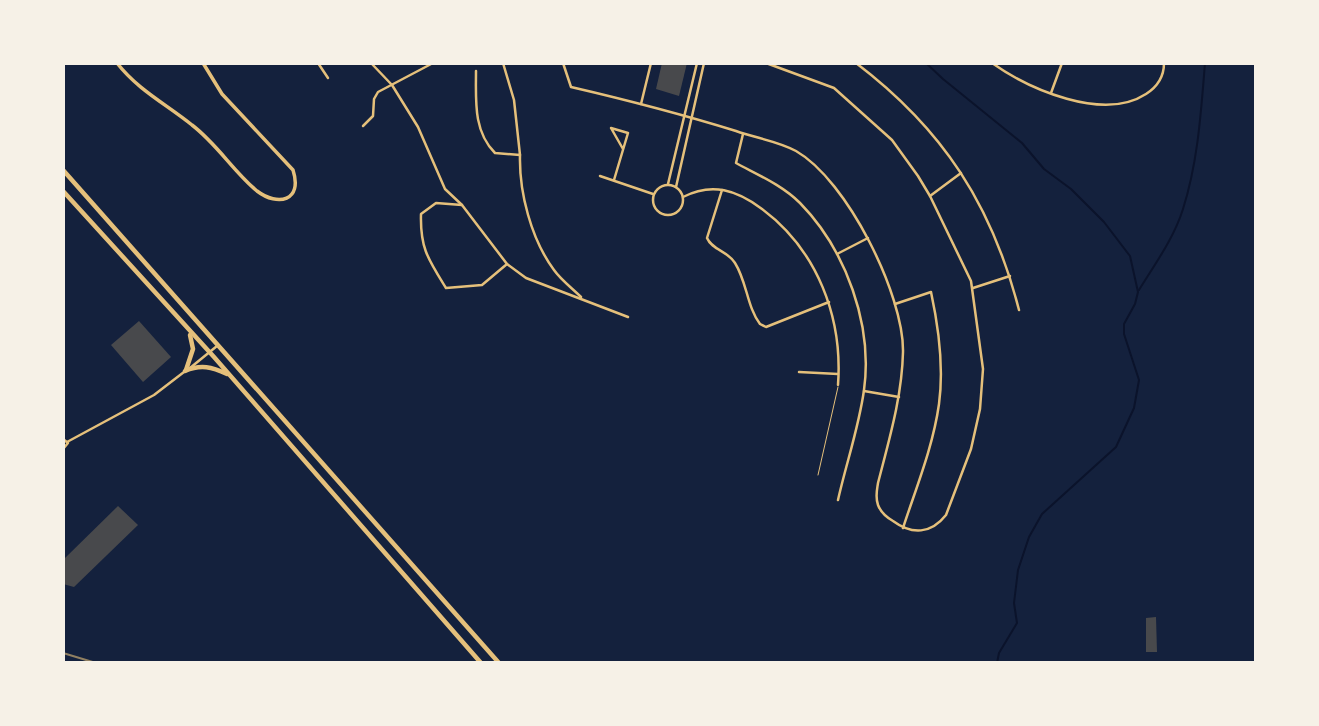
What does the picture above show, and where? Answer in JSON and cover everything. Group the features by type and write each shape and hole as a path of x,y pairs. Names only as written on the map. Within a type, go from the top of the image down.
{"highway":[{"path":"63,170 499,663"},
{"path":"63,191 210,352 481,663"},
{"path":"185,371 193,349 189,331"},
{"path":"185,371 194,367 209,367 229,375"}],"street":[{"path":"117,63 138,86 209,139 257,191 278,201 287,198 296,186 293,170 222,94 203,63"},
{"path":"318,63 328,78"},
{"path":"371,63 392,85 418,127 445,190 462,205 507,264 526,278 628,317"},
{"path":"363,126 373,117 376,95 433,63"},
{"path":"503,63 514,100 520,155 519,179 535,234 554,270 584,299"},
{"path":"563,63 571,87 640,102 796,151 820,170 868,238 895,304 903,350 899,397 876,495 884,515 903,528 919,532 940,523 947,515 971,449 980,409 983,369 973,288 930,196 892,140 834,88 766,63"},
{"path":"640,102 651,63"},
{"path":"668,184 697,63"},
{"path":"676,187 704,63"},
{"path":"856,63 899,99 933,137 977,196 996,237 1019,310"},
{"path":"992,63 1037,89 1074,100 1110,106 1135,101 1154,89 1164,71 1164,63"},
{"path":"1051,93 1062,63"},
{"path":"476,71 477,115 488,146 495,153 520,155"},
{"path":"614,180 628,133 611,128 623,149"},
{"path":"743,134 736,163 773,183 799,202 817,223 836,254 857,301 865,335 864,391 838,500"},
{"path":"930,196 961,173"},
{"path":"600,176 653,194"},
{"path":"668,184 676,187 682,197 679,210 666,215 655,208 653,194 660,186 668,184"},
{"path":"682,197 696,191 722,190 743,194 791,234 813,264 829,302 836,337 838,385"},
{"path":"722,190 707,238 709,243 729,254 736,264 760,324 766,327 829,302"},
{"path":"462,205 436,203 421,214 421,237 430,264 446,288 478,287 507,264"},
{"path":"836,254 868,238"},
{"path":"973,288 1010,276"},
{"path":"895,304 931,292 938,321 941,365 939,404 932,440 903,528"},
{"path":"63,449 67,442 154,395 219,345"},
{"path":"799,372 839,374"},
{"path":"864,391 899,397"},
{"path":"63,439 67,442"}],"lane":[{"path":"818,475 838,385"}],"building":[{"path":"662,63 687,63 679,96 656,89"},
{"path":"139,321 171,357 143,382 111,345"},
{"path":"118,506 138,525 74,587 63,584 63,560"},
{"path":"1156,617 1157,652 1146,652 1146,618"}],"waterway":[{"path":"926,63 1022,143 1044,169 1071,189 1104,222 1130,256 1138,292 1124,324 1124,334 1139,380 1134,408 1116,447 1042,514 1029,537 1018,570 1014,603 1017,623 999,653 997,663"},
{"path":"1139,290 1169,241 1183,209 1195,155 1205,63"}],"railway":[{"path":"63,653 96,663"}]}
